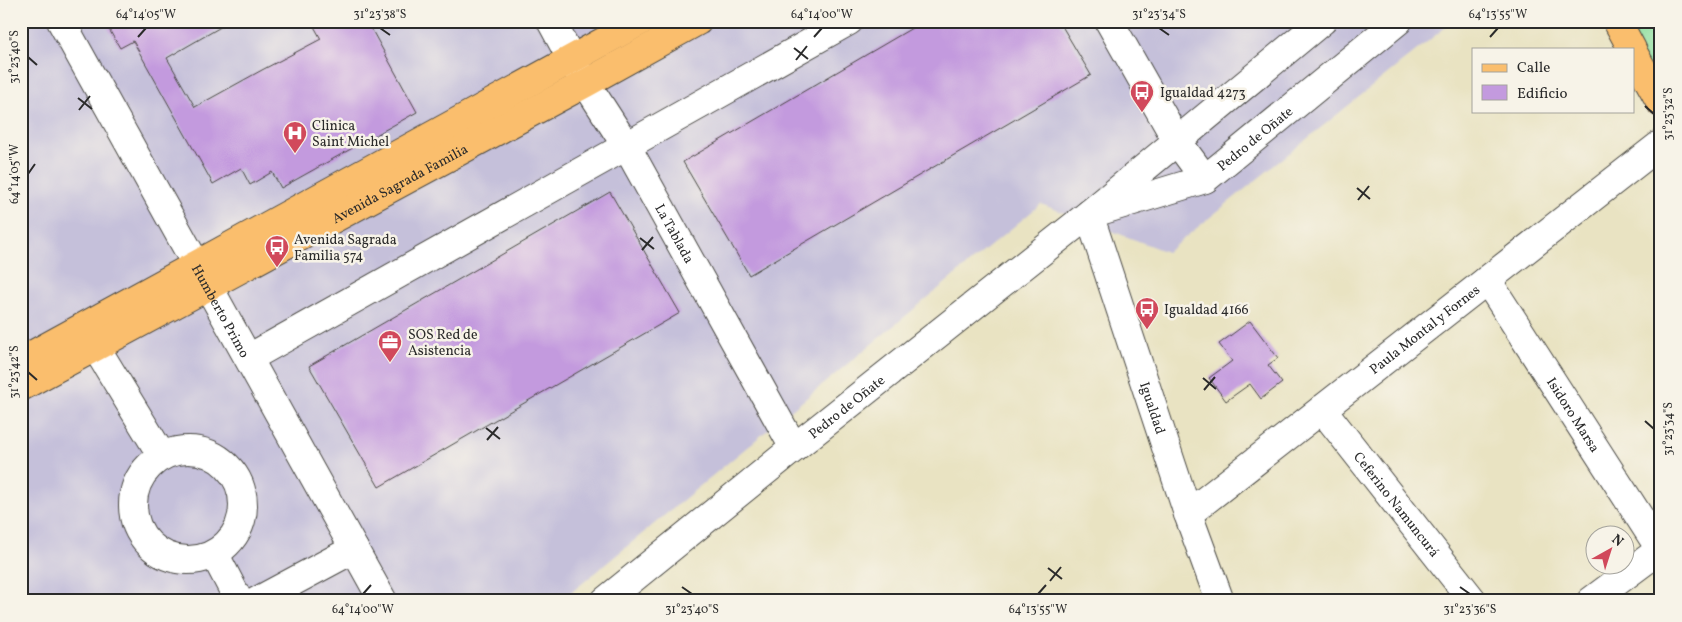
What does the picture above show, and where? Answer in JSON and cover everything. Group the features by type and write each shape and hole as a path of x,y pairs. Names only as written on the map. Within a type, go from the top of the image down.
{"main road":[{"name":"Avenida Sagrada Familia","path":"21,386 95,346 201,276 572,59 642,21"},
{"name":"Avenida Sagrada Familia","path":"21,361 201,276 586,83 698,21"},
{"path":"1617,21 1631,48"},
{"path":"1634,54 1661,103"}],"street":[{"name":"Humberto Primo","path":"61,21 383,601"},
{"name":"La Tablada","path":"551,21 586,83 626,147 794,448"},
{"path":"249,358 849,21"},
{"path":"1109,21 1177,141 1206,179"},
{"name":"Pedro de Oñate","path":"605,601 1089,214 1322,21"},
{"name":"Pedro de Oñate","path":"1089,214 1206,179 1398,21"},
{"name":"Paula Montal y Fornes","path":"1188,514 1661,144"},
{"name":"Igualdad","path":"1089,214 1188,514 1220,601"},
{"name":"Isidoro Marsa","path":"1487,280 1660,549"},
{"path":"95,346 162,456"},
{"name":"Ceferino Namuncurá","path":"1322,409 1473,601"},
{"path":"180,450 200,451 218,458 232,471 241,488 244,508 240,526 230,542 215,555 198,560 181,560 164,556 149,545 139,531 133,515 132,497 138,480 148,466 162,456 180,450"},
{"path":"257,601 354,549"},
{"path":"1591,601 1660,549"},
{"path":"215,555 239,601"}],"shaded area":[{"path":"21,21 1453,21 1167,252 1041,204 561,601 21,601"}],"green space":[{"path":"1617,21 1661,21 1661,103 1634,53 1634,48 1631,48"}],"building":[{"path":"104,21 231,21 167,58 195,107 321,39 311,21 367,21 417,112 281,188 272,172 250,185 241,168 213,184 133,41 120,48"},
{"path":"924,21 1059,21 1091,75 749,275 683,162"},
{"path":"610,192 680,313 379,487 309,366"},
{"path":"1250,321 1278,358 1268,365 1282,383 1261,399 1250,384 1226,401 1209,378 1232,361 1219,344"}],"place":[{"name":"Igualdad 4273","path":"1142,113"},
{"name":"Clinica Saint Michel","path":"295,154"},
{"name":"Avenida Sagrada Familia 574","path":"277,268"},
{"name":"Igualdad 4166","path":"1147,330"},
{"name":"SOS Red de Asistencia","path":"390,363"}]}
